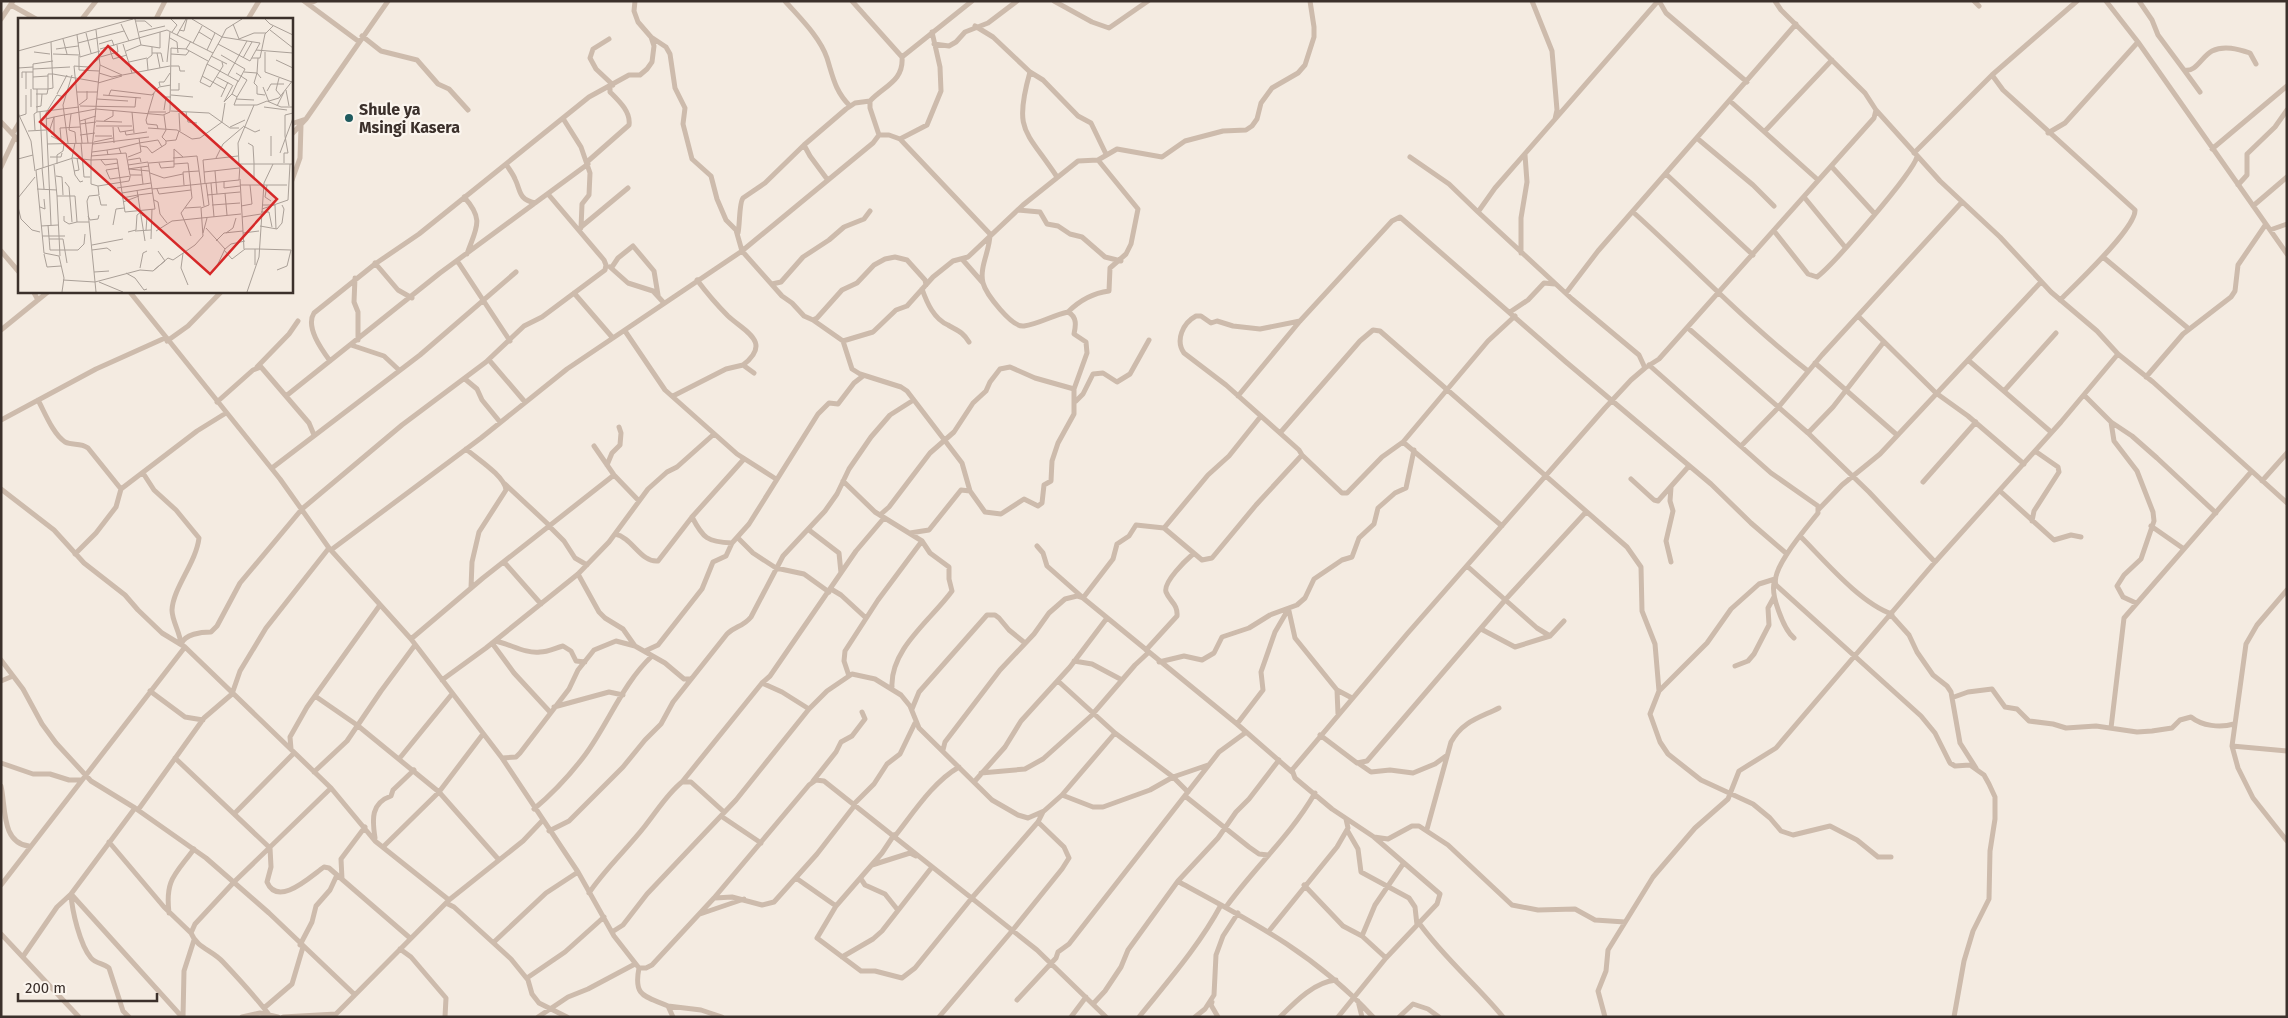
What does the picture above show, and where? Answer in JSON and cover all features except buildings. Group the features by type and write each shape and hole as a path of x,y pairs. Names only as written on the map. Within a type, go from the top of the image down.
{"street":[{"path":"83,18 96,1"},
{"path":"156,18 165,1"},
{"path":"249,18 259,1"},
{"path":"306,3 316,1"},
{"path":"292,134 306,119 358,41 388,1"},
{"path":"635,1 634,11 638,22 651,37 666,47 670,54 676,88 685,108 683,124 692,159 711,176 713,189 725,217 738,234 742,251 804,316 843,341 852,368 863,376 900,386 907,391 912,401 962,463 970,491 980,508 993,514 1001,514 1024,499 1038,506 1042,503 1044,484 1051,481 1052,461 1058,443 1074,414 1076,401 1074,389 1087,353 1085,341 1074,334 1076,321 1072,314 1068,312"},
{"path":"785,1 820,46 827,58 837,91 850,106"},
{"path":"738,234 741,221 740,202 765,183 804,144 850,106 855,103 870,101 899,76 902,69 902,57 852,1"},
{"path":"902,57 972,1"},
{"path":"934,44 949,46 956,42 965,32 975,26 988,23 1017,1"},
{"path":"1054,1 1092,22 1109,28 1148,1"},
{"path":"843,341 873,332 896,310 907,306 952,261 962,259 976,250 990,234 1078,161 1098,160 1117,149 1162,157 1185,141 1223,131 1246,130 1252,126 1257,119 1261,104 1272,88 1298,73 1305,65 1314,37 1310,1"},
{"path":"1532,1 1552,51 1557,110 1554,122"},
{"path":"1478,212 1480,207 1659,1 1666,13 1747,82"},
{"path":"1974,1 1979,6"},
{"path":"1774,231 1812,277 1820,274 1910,171 1915,155 1992,75 2077,1"},
{"path":"2106,1 2138,42 2287,254"},
{"path":"2139,1 2152,20 2158,34 2200,92"},
{"path":"1774,2 1865,93 1876,110 1915,155 2041,282 2097,331 2118,354 2146,376 2251,472 2287,502"},
{"path":"1,19 12,3 34,18"},
{"path":"306,3 358,41"},
{"path":"1566,293 1633,212 1796,24"},
{"path":"975,26 992,37 1030,72 1044,80 1073,111 1091,123 1106,154"},
{"path":"900,140 927,125 941,91 940,67 932,32"},
{"path":"362,36 381,50 417,60 438,84 449,89 468,110"},
{"path":"330,361 315,337 311,317 355,278 419,234 564,120 589,97 629,75 640,75 650,66 654,46 651,37"},
{"path":"609,39 593,49 590,58 596,69 611,86"},
{"path":"2048,133 2065,123 2138,42"},
{"path":"2184,70 2191,70 2205,55 2219,48 2232,48 2248,52 2256,64"},
{"path":"1765,131 1832,60"},
{"path":"1030,72 1022,96 1023,126 1028,136 1058,177"},
{"path":"1992,75 2003,90 2048,133 2135,210 2134,220 2103,256 2060,300"},
{"path":"286,396 467,254 588,163 629,125 628,115 619,100 610,92 611,86"},
{"path":"2212,149 2287,86"},
{"path":"870,101 870,108 879,135"},
{"path":"1730,101 1818,180"},
{"path":"1292,772 1338,714 1612,400 1647,366 1660,359 1874,118 1876,110"},
{"path":"2238,185 2247,175 2247,154 2275,127 2287,110"},
{"path":"292,124 306,119"},
{"path":"564,120 581,146 588,163 590,190 589,195 582,204 580,229"},
{"path":"1,122 16,137 1,167"},
{"path":"292,180 300,158 301,124"},
{"path":"24,956 57,908 71,894 203,720 222,700 232,694 240,671 266,628 330,549 466,449 612,337 625,331 742,251 873,143 879,135 889,134 900,140 990,234 989,250 984,261 983,283"},
{"path":"1698,139 1753,185 1774,206"},
{"path":"804,144 810,156 827,179"},
{"path":"1521,253 1522,209 1527,182 1525,155"},
{"path":"1410,157 1448,184 1521,253 1639,355 1647,366 1783,482 1816,503 1819,509"},
{"path":"962,259 983,283 1004,314 1018,326 1056,317 1068,312 1084,298 1108,291 1110,268 1121,261 1131,244 1138,209 1098,160"},
{"path":"506,164 516,180 518,191 527,201 535,203"},
{"path":"1831,166 1874,213"},
{"path":"1666,174 1753,255"},
{"path":"2253,206 2287,177"},
{"path":"580,229 628,188"},
{"path":"548,194 580,229 609,266 628,283 658,295"},
{"path":"464,197 475,209 478,223 467,254"},
{"path":"1804,197 1845,247"},
{"path":"1741,446 1962,202"},
{"path":"1018,210 1040,212 1047,224 1058,226 1070,234 1082,237 1105,257 1121,261"},
{"path":"772,284 781,282 802,258 829,240 844,227 864,219 870,211"},
{"path":"1633,212 1705,278 1752,325 1808,371"},
{"path":"1238,396 1300,321 1392,222 1400,217 1689,466 1787,554"},
{"path":"2146,376 2190,329 2231,297 2235,291 2238,266 2266,224"},
{"path":"2270,230 2287,224"},
{"path":"1,885 29,846 150,691 183,645 185,638 202,631 210,632 216,626 240,583 302,509 402,425 489,360 524,326 542,317 605,270 633,246 654,271 658,295 664,303"},
{"path":"1,251 18,271"},
{"path":"2103,256 2190,329"},
{"path":"812,320 821,315 842,290 857,283 874,265 885,259 895,257 907,260 925,280 924,287 927,302 938,318 948,326 960,330 970,342"},
{"path":"458,262 482,302 510,341"},
{"path":"376,263 398,290 412,298"},
{"path":"272,468 398,370 516,272"},
{"path":"355,278 354,302 358,312 358,340"},
{"path":"673,396 726,369 743,365 754,355 756,345 754,337 726,314 698,280"},
{"path":"1794,638 1788,633 1772,589 1787,554 1819,509 1852,476 1880,454 2041,282"},
{"path":"1300,321 1260,330 1233,326 1218,321 1211,323 1201,316 1190,319 1180,337 1180,347 1184,353 1238,396 1280,433 1342,493 1347,493 1382,457 1403,442 1447,388 1512,314 1544,283 1556,284"},
{"path":"33,292 38,300"},
{"path":"1,330 48,292"},
{"path":"130,292 166,340 272,468 330,549 411,639 502,758 534,809 578,872 588,893 612,932 637,966 640,992 646,998 668,1006 701,1010 722,1017"},
{"path":"1,420 96,369 166,340 188,326 221,292"},
{"path":"574,293 612,337"},
{"path":"1858,316 1883,343 1936,393 1976,422 2024,464"},
{"path":"217,402 257,367 289,334 298,321"},
{"path":"1688,328 1808,433 1935,562"},
{"path":"1280,433 1360,341 1373,330 1380,331 1628,547 1641,567 1642,610 1653,635 1660,691"},
{"path":"625,331 665,390 744,459 776,479"},
{"path":"2004,391 2037,357 2056,333"},
{"path":"1076,401 1083,394 1093,374 1104,373 1117,382 1126,378 1148,340"},
{"path":"1808,433 1846,390 1883,343"},
{"path":"351,345 384,356 398,370"},
{"path":"1604,1017 1598,991 1606,972 1610,945 1653,876 1677,848 1731,795 1738,771 1776,748 1854,656 1892,615 1935,562 2024,464 2118,354"},
{"path":"489,360 525,402"},
{"path":"1968,360 2051,432"},
{"path":"1815,363 1897,435"},
{"path":"743,365 754,373"},
{"path":"588,893 600,876 645,827 666,798 682,782 762,683 770,676 882,516 930,453 954,432 973,402 986,391 995,374 1006,366 1035,378 1074,389"},
{"path":"257,367 267,373 309,423 314,435"},
{"path":"645,651 658,645 702,589 713,562 726,556 732,543 749,524 818,414 829,403 838,404 854,382 863,376"},
{"path":"465,379 478,389 482,400 500,422"},
{"path":"2084,394 2111,422 2132,436 2216,513"},
{"path":"38,400 48,419 63,440 82,444 88,448 121,489"},
{"path":"549,831 569,821 623,767 661,724 668,709 690,678 727,634 732,629 744,626 751,617 776,568 792,544 809,530 837,494 860,453 890,415 903,409 912,401"},
{"path":"75,554 96,533 116,507 121,489 197,431 226,413"},
{"path":"1164,528 1208,475 1229,456 1261,416"},
{"path":"1924,482 1976,422"},
{"path":"2111,422 2116,446 2136,471 2153,512 2151,526 2141,558 2124,575 2118,586 2118,592 2123,597 2136,603"},
{"path":"607,465 612,453 620,445 621,433 618,427"},
{"path":"442,680 494,642 578,574 615,534 648,489 667,472 677,467 714,434"},
{"path":"1403,442 1502,526"},
{"path":"594,446 614,475 639,501"},
{"path":"466,449 550,526 564,541 575,558 587,565"},
{"path":"1159,662 1184,656 1202,660 1214,653 1222,637 1249,628 1270,615 1298,605 1305,598 1314,579 1342,560 1352,557 1359,538 1374,524 1378,508 1408,485 1414,450"},
{"path":"2032,521 2034,511 2059,472 2058,467 2035,451"},
{"path":"2262,481 2287,454"},
{"path":"943,750 945,742 1000,670 1058,604 1065,599 1082,597 1113,559 1117,544 1129,536 1136,525 1164,528 1202,560 1212,558 1256,505 1302,455"},
{"path":"615,534 625,536 648,559 658,561 692,517 744,459"},
{"path":"1631,480 1654,500 1661,499 1689,466"},
{"path":"2111,728 2124,618 2251,472"},
{"path":"143,473 154,490 176,510 199,538 173,605 172,612 183,645"},
{"path":"411,639 471,588 614,475"},
{"path":"843,481 882,516 922,541 930,553 949,567 952,591 917,632 893,666 892,687"},
{"path":"471,588 472,562 479,532 506,490 505,483"},
{"path":"1671,487 1670,501 1672,511 1666,542 1671,562"},
{"path":"1,489 54,530 75,554 125,595 162,633 183,645 331,788 375,841 494,942 527,978 532,994 539,1003 567,1017"},
{"path":"910,533 929,530 961,490 970,491"},
{"path":"2000,491 2056,541 2071,535 2081,536"},
{"path":"1357,763 1367,760 1506,599 1586,512"},
{"path":"692,517 704,536 710,540 732,543"},
{"path":"2151,526 2184,549"},
{"path":"809,530 837,550 841,574"},
{"path":"1801,536 1846,583 1892,615 1909,635 1932,676 1947,686 1954,697 1960,743 1989,784 1996,806 1990,851 1989,898 1973,931 1964,961 1954,1017"},
{"path":"738,538 753,553 776,568 804,574 830,591 841,595 866,618"},
{"path":"849,676 844,661 845,652 866,618 922,541"},
{"path":"1037,546 1043,553 1047,566 1082,597 1280,760 1315,793 1346,818 1374,837 1440,894 1437,904 1386,958 1356,999 1338,1017"},
{"path":"981,773 1025,769 1050,754 1067,736 1094,714 1177,616 1178,609 1167,593 1166,587 1180,566 1193,554"},
{"path":"504,562 540,604"},
{"path":"1467,566 1537,628 1550,636"},
{"path":"578,574 600,612 623,629 635,646"},
{"path":"1775,580 1759,584 1731,608 1707,643 1660,691 1650,714 1660,742 1668,754 1689,772 1731,795 1753,804 1785,834 1794,835 1830,826 1857,840 1878,857 1891,857"},
{"path":"1775,580 1778,587 1854,656 1873,670 1921,716 1935,733 1950,763 1955,766 1970,765 1978,770"},
{"path":"2287,590 2257,625 2246,644 2232,746 2238,768 2253,798 2287,841"},
{"path":"1735,666 1748,661 1754,654 1769,625 1768,608 1774,597"},
{"path":"293,751 290,736 295,726 380,605"},
{"path":"1289,609 1295,638 1337,690 1352,698"},
{"path":"1237,724 1263,690 1260,676 1265,659 1275,632 1289,609"},
{"path":"912,710 919,692 987,615 994,615 999,618 1009,630 1025,643"},
{"path":"974,782 1005,748 1021,721 1058,681 1108,618"},
{"path":"1481,629 1511,646 1550,636 1564,621"},
{"path":"494,642 508,643 530,652 545,652 563,646 571,651 576,661 585,662"},
{"path":"494,642 514,673 551,709"},
{"path":"502,758 516,757 551,709 569,689 585,662 598,647 612,642 635,646 684,679 690,678"},
{"path":"314,772 347,741 415,645"},
{"path":"534,809 560,785 584,756 644,663 652,656"},
{"path":"1,660 23,689 42,724 83,777 136,809 194,849 269,913 301,946 354,994"},
{"path":"1074,661 1092,664 1122,680"},
{"path":"1,681 13,676"},
{"path":"612,932 623,925 647,894 723,814 809,709 827,692 849,676 869,677 892,687 901,694 912,710 915,723 992,800 1018,815 1028,818 1044,811 1062,795 1115,733"},
{"path":"1058,681 1115,733 1173,777 1187,794 1225,826 1259,854 1268,855"},
{"path":"762,683 782,692 809,709"},
{"path":"1954,697 1968,692 1992,689 2005,707 2017,709 2029,721 2054,724 2066,728 2096,726 2137,732 2165,730 2186,717 2191,717 2204,724 2220,726 2234,724"},
{"path":"1337,690 1338,714"},
{"path":"150,691 185,717 203,720"},
{"path":"551,709 610,692 623,695"},
{"path":"399,758 452,694"},
{"path":"315,696 357,725 439,792 499,860"},
{"path":"1427,829 1451,742 1461,727 1499,708"},
{"path":"538,1017 548,1009 637,966 646,968 652,964 700,914 761,843 836,752 841,742 852,736 860,728 865,720 862,712"},
{"path":"714,898 724,896 768,905 774,902 796,878 854,804 874,784 887,764 900,754 915,723"},
{"path":"1016,1000 1050,962 1056,958 1058,952 1069,944 1136,862 1219,752 1245,733"},
{"path":"383,847 439,792 483,734"},
{"path":"1320,735 1371,772 1390,770 1413,773 1435,764 1448,754"},
{"path":"2232,746 2287,751"},
{"path":"234,813 293,751"},
{"path":"175,758 270,848 271,867 267,882 277,892 293,890 324,868 342,879 410,938"},
{"path":"1093,1004 1105,992 1121,967 1128,950 1179,882 1218,838 1225,826 1280,760"},
{"path":"1,763 33,774 50,774 69,780 83,777"},
{"path":"1062,795 1093,807 1103,807 1150,790 1173,777 1208,765"},
{"path":"959,767 951,772 930,793 861,879 836,906 818,938 861,971 875,971 902,978 915,968 971,899 1038,822 1044,811"},
{"path":"375,841 372,816 374,809 381,801 391,796 394,790 414,770"},
{"path":"813,781 824,780 895,836 931,868"},
{"path":"682,782 692,782 723,814 761,843"},
{"path":"1,786 10,834 16,842 29,846"},
{"path":"191,933 195,924 234,882 331,788"},
{"path":"1139,1017 1171,981 1175,971 1224,906 1296,823 1315,793"},
{"path":"1269,931 1304,885 1337,848 1347,830 1348,822 1346,818"},
{"path":"283,1017 334,1015 447,901 522,841 542,821"},
{"path":"938,1017 1012,931 1062,870 1069,858 1064,847 1038,822"},
{"path":"1374,837 1388,839 1397,836 1412,826 1427,829 1448,845 1512,905 1538,910 1575,909 1595,920 1625,922"},
{"path":"342,879 342,859 365,827"},
{"path":"1347,830 1358,849 1360,872 1409,898 1415,907 1418,924 1435,946 1462,970 1503,1017"},
{"path":"109,842 169,913 191,933 194,940 221,960 270,1016"},
{"path":"169,913 166,895 169,885 194,849"},
{"path":"872,865 910,853 914,854 1050,962 1106,1017"},
{"path":"1362,936 1386,886 1403,864"},
{"path":"842,957 873,939 882,931 931,868"},
{"path":"494,942 546,894 578,872"},
{"path":"264,1008 292,984 301,946 312,922 316,906 330,890 337,875"},
{"path":"796,878 836,906"},
{"path":"861,879 866,885 886,894 898,909"},
{"path":"1179,882 1269,931 1336,980 1373,1017"},
{"path":"1304,885 1343,926 1362,936 1386,958"},
{"path":"71,894 74,919 89,956 96,962 109,968 124,1011 129,1017"},
{"path":"71,894 182,1017"},
{"path":"700,914 745,899"},
{"path":"1195,1017 1212,1001 1214,996 1214,962 1219,944 1238,913"},
{"path":"527,978 565,952 604,917"},
{"path":"1,934 24,956 79,1017"},
{"path":"182,1017 184,971 194,940"},
{"path":"400,949 411,957 446,998 445,1017"},
{"path":"1280,1017 1299,999 1321,983 1336,980"},
{"path":"1071,1017 1086,997"},
{"path":"1356,999 1362,1017"},
{"path":"1212,1001 1218,1017"},
{"path":"1399,1017 1413,1004 1428,1009 1439,1017"},
{"path":"668,1006 673,1017"},
{"path":"242,1017 260,1013 278,1017"}],"place":[{"name":"Shule ya Msingi Kasera","path":"349,118"}]}
